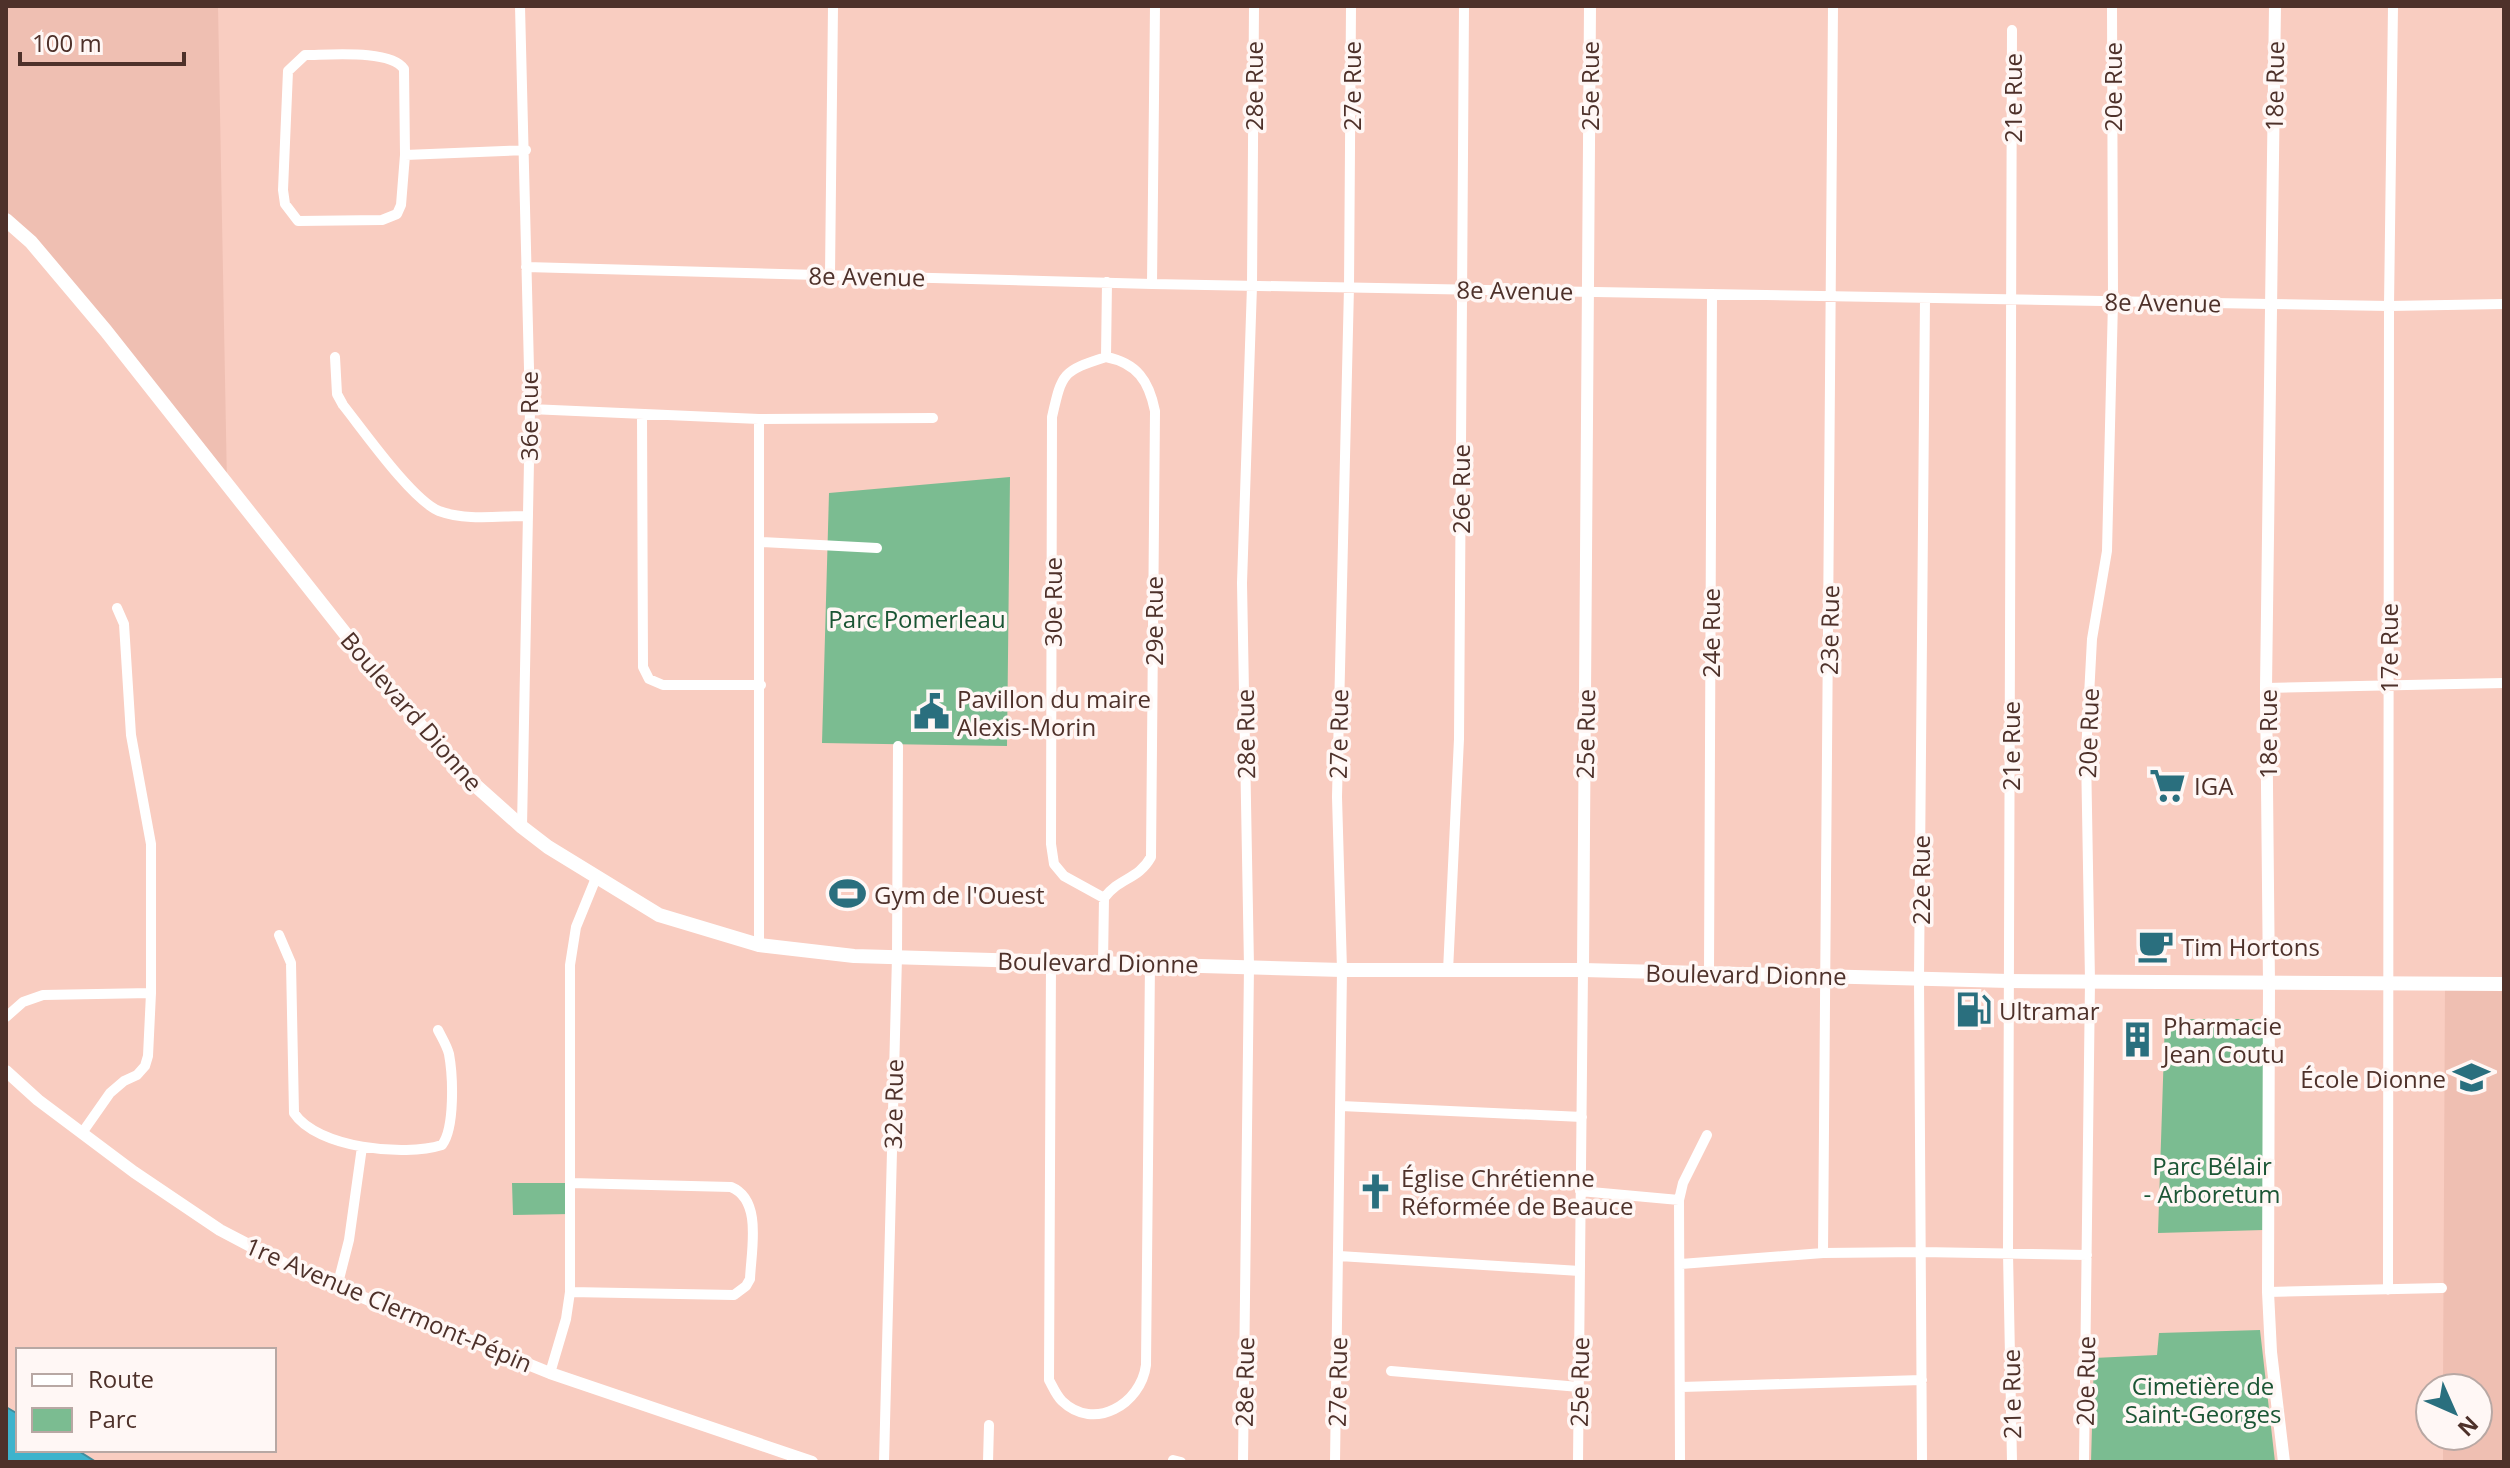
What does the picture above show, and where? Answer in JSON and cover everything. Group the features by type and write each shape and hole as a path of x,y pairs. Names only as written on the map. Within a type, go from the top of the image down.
{"main road":[{"name":"Boulevard Dionne","path":"6,220 31,242 106,331 441,750 480,791 522,827 596,878 659,915 759,945 827,955 1342,970 1583,970 2009,981 2504,984"}],"street":[{"name":"36e Rue","path":"520,6 526,150 530,409 522,827"},
{"path":"830,275 833,6"},
{"path":"1152,284 1155,6"},
{"name":"28e Rue","path":"1243,1462 1249,966 1242,583 1252,286 1254,6"},
{"name":"27e Rue","path":"1335,1462 1342,970 1337,797 1349,287 1351,6"},
{"name":"26e Rue","path":"1448,971 1459,739 1464,6"},
{"name":"25e Rue","path":"1578,1462 1590,6"},
{"name":"23e Rue","path":"1823,1253 1833,6"},
{"name":"20e Rue","path":"2084,1462 2090,981 2086,753 2092,639 2107,551 2113,301 2112,6"},
{"name":"18e Rue","path":"2275,6 2266,688 2268,1292 2271,1352 2284,1462"},
{"name":"17e Rue","path":"2388,1290 2389,306 2393,6"},
{"name":"21e Rue","path":"2012,30 2008,1253 2012,1462"},
{"path":"305,55 385,56 399,61 404,69 405,155 401,205 397,214 382,220 298,221 285,204 283,190 288,71 305,55"},
{"path":"405,155 526,150"},
{"name":"8e Avenue","path":"526,267 1252,286 2389,306 2504,304"},
{"path":"1106,357 1107,282"},
{"name":"24e Rue","path":"1709,973 1712,294"},
{"name":"22e Rue","path":"1922,1462 1919,978 1925,298"},
{"path":"335,357 337,394 343,405 418,496 436,510 454,515 527,516"},
{"name":"29e Rue","path":"1104,898 1124,880 1142,873 1151,857 1155,411 1151,390 1139,371 1121,360 1106,357"},
{"name":"30e Rue","path":"1104,898 1086,885 1064,876 1054,864 1051,844 1052,417 1061,379 1078,366 1106,357"},
{"path":"530,409 759,419 933,418"},
{"path":"642,414 643,667 649,679 663,685 761,685"},
{"path":"759,419 759,945"},
{"path":"760,542 877,548"},
{"path":"82,1133 110,1093 137,1075 145,1066 148,1056 151,844 131,735 124,624 117,608"},
{"path":"2266,688 2504,683"},
{"name":"32e Rue","path":"884,1462 897,957 898,746"},
{"path":"550,1373 566,1319 570,1292 570,965 576,927 596,878"},
{"path":"1103,963 1104,898"},
{"path":"279,935 291,963 294,1113 300,1123 311,1130 362,1147 426,1149 442,1145 451,1123 450,1065 438,1030"},
{"path":"1051,962 1049,1380 1064,1403 1074,1410 1100,1414 1121,1406 1131,1398 1144,1377 1150,963"},
{"path":"6,1017 23,1002 43,995 151,993"},
{"name":"1re Avenue Clermont-Pépin","path":"6,1071 82,1133 220,1230 300,1272 550,1373 812,1462"},
{"path":"1341,1106 1582,1117"},
{"path":"1680,1462 1679,1200 1683,1183 1707,1135"},
{"path":"337,1287 349,1240 362,1147"},
{"path":"570,1292 726,1296 741,1291 750,1279 752,1219 749,1202 740,1190 720,1185 571,1183"},
{"path":"1580,1191 1679,1200"},
{"path":"1681,1264 1823,1253 2087,1255"},
{"path":"1339,1256 1580,1271"},
{"path":"2268,1292 2442,1288"},
{"path":"1391,1371 1579,1387"},
{"path":"1681,1387 1922,1380"},
{"path":"988,1462 989,1425"}],"shaded area":[{"path":"6,6 218,6 227,485 6,220"},
{"path":"2504,983 2504,1462 2443,1462 2443,1452 2494,1452 2494,1372 2443,1372 2445,984"}],"green space":[{"name":"Parc Pomerleau","path":"1010,477 1007,746 822,743 829,493"},
{"name":"Parc Bélair - Arboretum","path":"2165,1019 2264,1019 2264,1230 2158,1233"},
{"path":"512,1183 571,1183 571,1214 513,1215"},
{"name":"Cimetière de Saint-Georges","path":"2260,1330 2275,1462 2091,1462 2094,1358 2157,1355 2159,1333"}],"water":[{"path":"6,1407 16,1413 16,1452 80,1452 96,1462 6,1462"}],"place":[{"name":"Pavillon du maire Alexis-Morin","path":"931,712"},
{"name":"IGA","path":"2168,785"},
{"name":"Gym de l'Ouest","path":"848,894"},
{"name":"Tim Hortons","path":"2155,946"},
{"name":"Ultramar","path":"1973,1010"},
{"name":"Pharmacie Jean Coutu","path":"2137,1039"},
{"name":"École Dionne","path":"2472,1078"},
{"name":"Église Chrétienne Réformée de Beauce","path":"1375,1191"}]}
